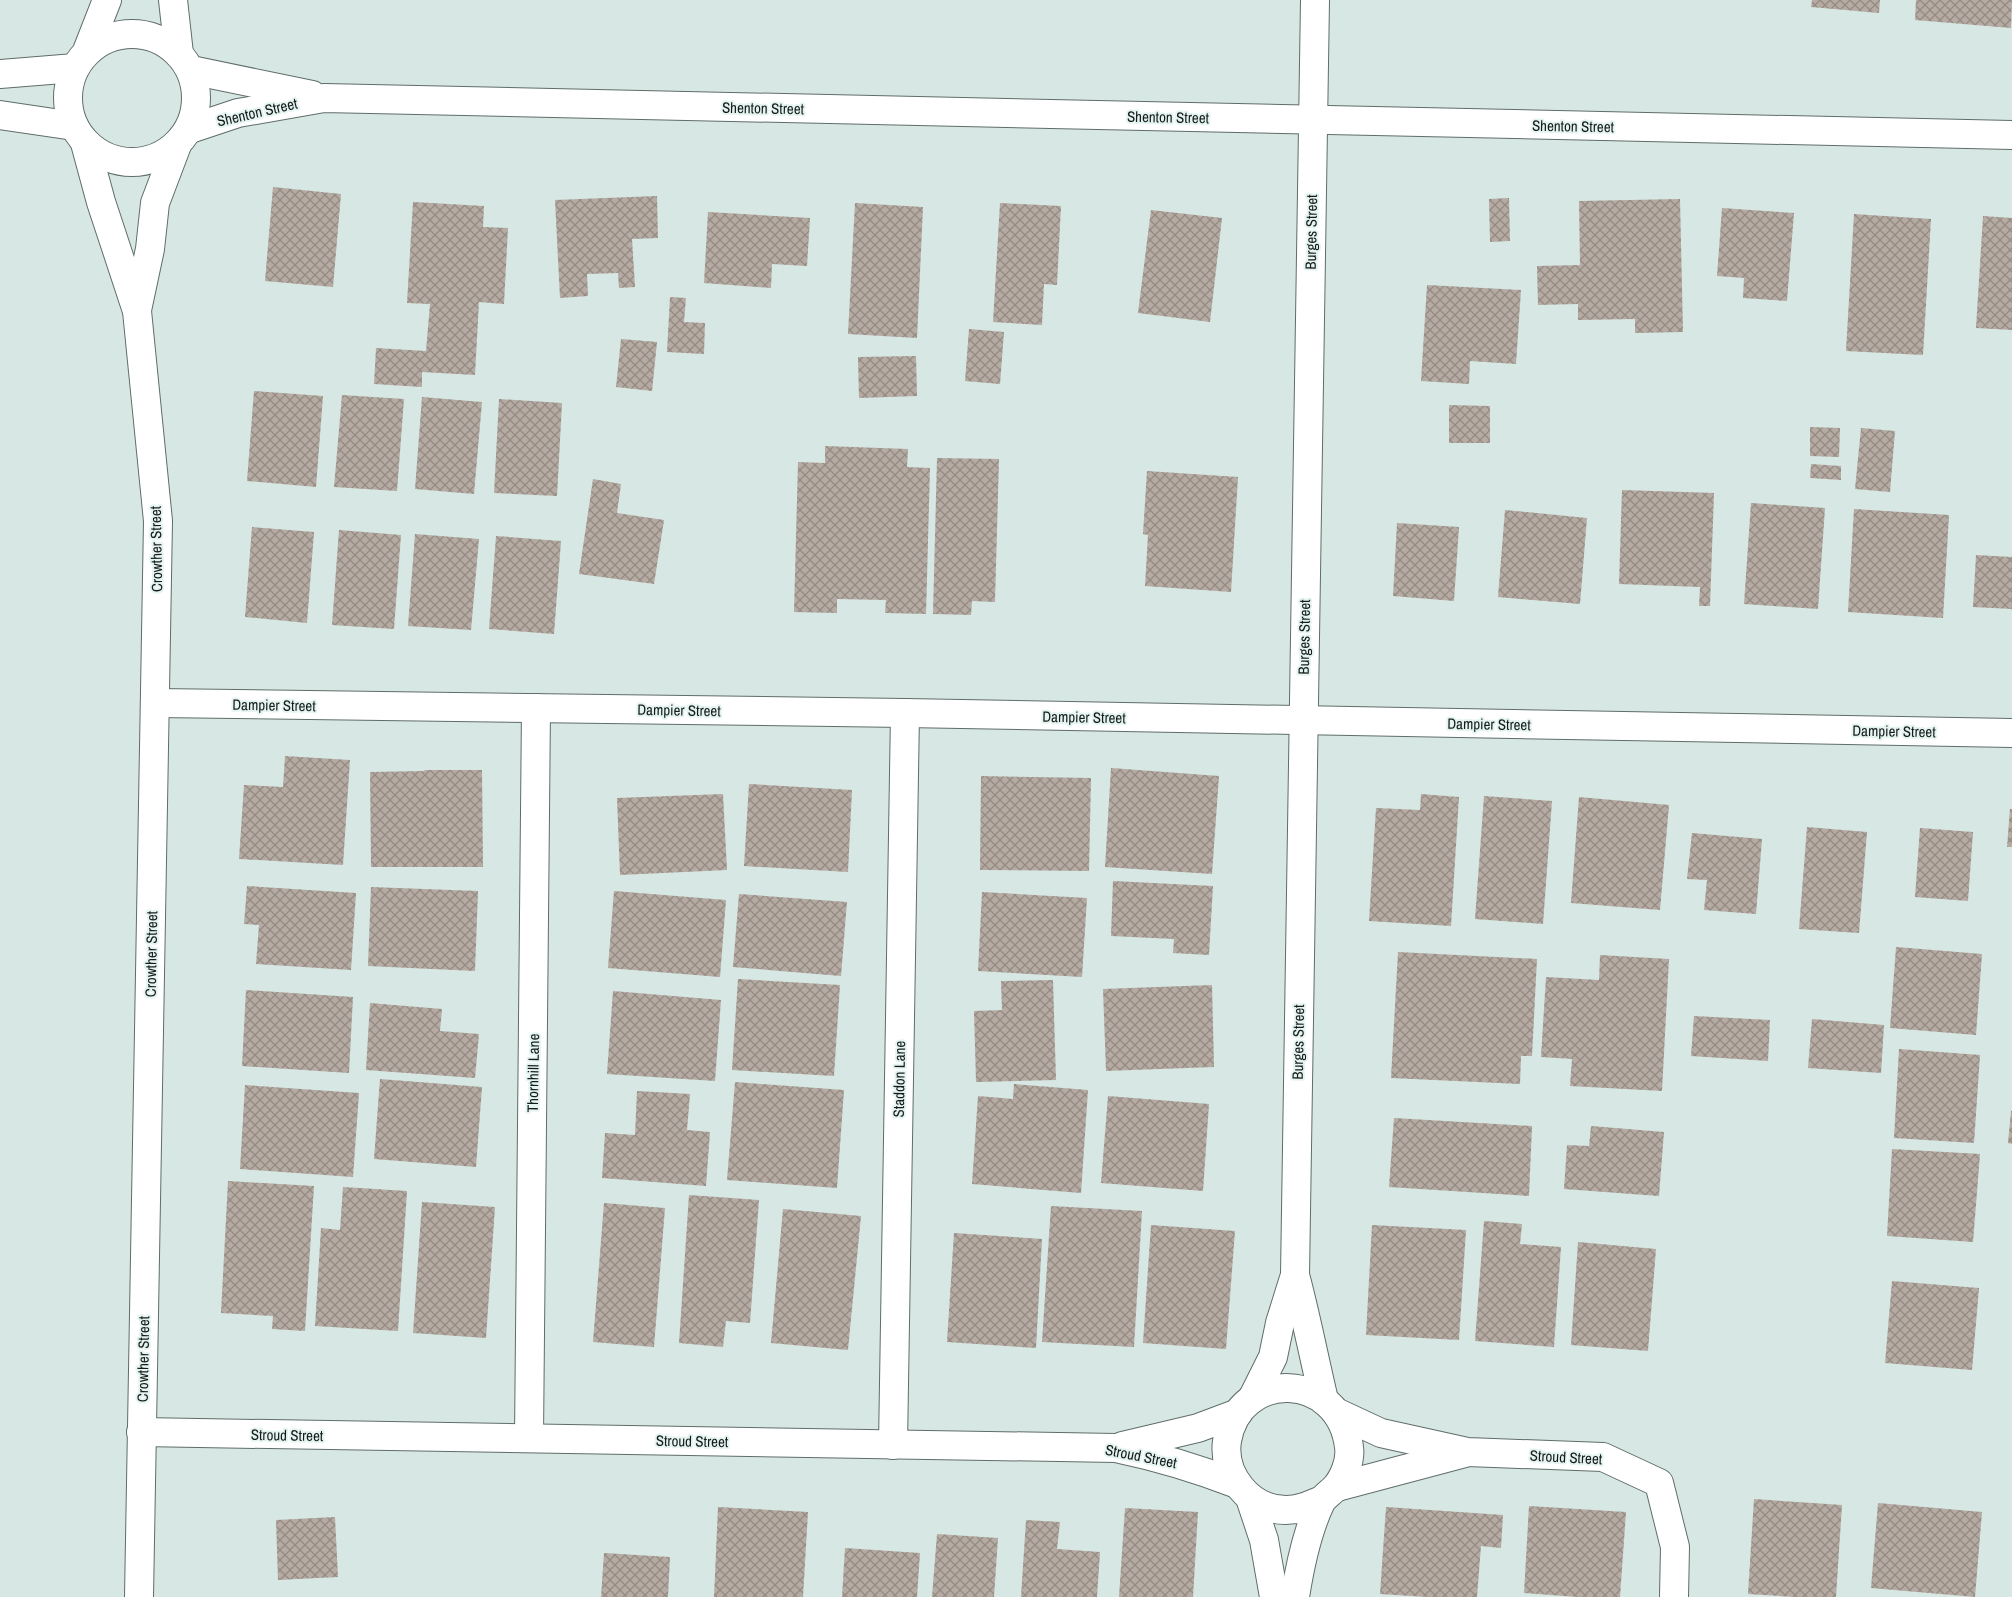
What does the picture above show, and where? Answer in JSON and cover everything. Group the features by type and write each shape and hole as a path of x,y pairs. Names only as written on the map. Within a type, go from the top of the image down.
{"street":[{"path":"107,0 68,86 68,107 79,134 101,155 121,162 141,162 161,157 183,137 196,110 197,90 185,62 173,0"},
{"name":"Burges Street","path":"1315,0 1295,1274 1309,1327 1314,1359 1331,1407"},
{"path":"0,74 81,59 104,40 124,34 144,34 163,41 185,62"},
{"name":"Shenton Street","path":"185,62 324,98"},
{"name":"Shenton Street","path":"183,137 238,113 324,98 2012,135"},
{"path":"0,115 79,134"},
{"name":"Crowther Street","path":"79,134 137,311 158,521 139,1597"},
{"name":"Crowther Street","path":"137,311 150,249 155,203 183,137"},
{"name":"Dampier Street","path":"156,703 905,713 2012,733"},
{"name":"Thornhill Lane","path":"529,1438 536,708"},
{"name":"Staddon Lane","path":"893,1445 905,713"},
{"name":"Burges Street","path":"1245,1406 1273,1357 1280,1323 1295,1274"},
{"path":"1116,1448 1198,1428 1245,1406 1269,1390 1289,1387 1308,1390 1331,1407 1347,1430 1350,1450 1346,1469 1329,1493 1306,1541 1295,1597"},
{"path":"1245,1406 1229,1430 1226,1449 1229,1467 1243,1491 1264,1540 1274,1597"},
{"name":"Stroud Street","path":"1331,1407 1381,1433 1467,1452 1604,1457 1659,1484 1675,1547 1674,1597"},
{"name":"Stroud Street","path":"141,1432 1116,1448 1196,1468 1243,1491"},
{"name":"Stroud Street","path":"1329,1493 1467,1452"},
{"path":"1243,1491 1266,1506 1284,1510 1304,1508 1329,1493"}],"building":[{"path":"1812,0 1880,0 1879,13 1811,7"},
{"path":"1916,0 2012,0 2011,28 1915,20"},
{"path":"273,187 341,194 333,287 265,281"},
{"path":"657,196 658,238 632,239 635,287 619,288 618,273 587,274 588,296 560,298 555,200"},
{"path":"1509,198 1510,241 1490,242 1489,199"},
{"path":"1680,199 1683,332 1635,333 1635,319 1578,320 1578,304 1538,305 1537,266 1580,265 1579,201"},
{"path":"413,202 484,206 483,227 508,228 504,304 479,302 475,375 422,372 422,387 374,384 376,348 426,351 430,304 407,303"},
{"path":"855,203 923,207 917,338 848,334"},
{"path":"1000,203 1061,206 1057,285 1044,284 1042,325 993,322"},
{"path":"1722,208 1794,213 1787,301 1743,298 1744,278 1717,276"},
{"path":"1151,210 1222,218 1210,322 1138,313"},
{"path":"708,212 810,218 807,266 772,264 771,288 704,283"},
{"path":"1854,214 1931,219 1923,355 1846,351"},
{"path":"1983,216 2012,218 2012,330 1976,328"},
{"path":"1427,285 1521,290 1516,364 1470,361 1469,384 1421,381"},
{"path":"670,297 686,298 684,322 705,323 704,354 667,352"},
{"path":"969,329 1004,332 1000,384 965,381"},
{"path":"621,339 657,342 652,391 616,387"},
{"path":"916,356 917,396 859,398 858,357"},
{"path":"254,391 323,396 316,487 247,481"},
{"path":"342,395 404,399 397,491 334,487"},
{"path":"422,397 482,402 474,494 415,489"},
{"path":"499,399 562,403 557,496 494,493"},
{"path":"1449,405 1490,406 1490,443 1449,443"},
{"path":"1810,427 1840,428 1839,457 1810,456"},
{"path":"1861,428 1895,431 1890,492 1855,489"},
{"path":"825,446 908,449 907,467 930,468 926,614 885,613 886,600 837,599 837,613 794,612 798,462 825,463"},
{"path":"937,458 999,459 995,602 972,601 971,615 933,614"},
{"path":"1811,464 1841,466 1841,480 1810,478"},
{"path":"1147,471 1238,477 1231,592 1145,586 1148,535 1143,534"},
{"path":"593,479 621,484 617,513 664,520 654,584 579,574"},
{"path":"1622,490 1714,493 1710,606 1699,606 1700,587 1619,584"},
{"path":"1751,503 1825,508 1818,609 1744,604"},
{"path":"1854,509 1949,515 1943,618 1848,612"},
{"path":"1505,510 1587,518 1580,604 1498,597"},
{"path":"1397,523 1459,527 1454,601 1393,596"},
{"path":"252,527 314,532 307,623 245,617"},
{"path":"339,530 401,535 394,629 332,625"},
{"path":"415,534 479,539 471,630 408,626"},
{"path":"496,536 561,541 554,634 489,629"},
{"path":"1976,555 2012,557 2012,609 1973,607"},
{"path":"285,756 350,760 343,865 239,859 244,785 283,787"},
{"path":"1111,768 1219,776 1212,874 1105,867"},
{"path":"482,770 483,867 371,867 370,772"},
{"path":"981,776 1091,778 1089,871 980,870"},
{"path":"749,784 852,790 848,872 744,866"},
{"path":"723,794 727,870 620,875 617,798"},
{"path":"1421,794 1459,797 1451,926 1369,921 1376,808 1420,810"},
{"path":"1484,796 1552,801 1543,924 1475,919"},
{"path":"1579,797 1669,805 1660,910 1571,903"},
{"path":"2010,809 2012,809 2012,847 2007,847"},
{"path":"1807,827 1867,832 1859,933 1799,929"},
{"path":"1920,828 1973,832 1968,901 1915,897"},
{"path":"1692,833 1762,839 1756,914 1704,910 1707,880 1687,879"},
{"path":"1113,881 1213,886 1209,955 1173,953 1174,939 1111,936"},
{"path":"247,886 356,893 351,970 256,964 259,925 244,924"},
{"path":"371,887 478,891 475,971 368,966"},
{"path":"614,891 726,900 720,977 608,968"},
{"path":"982,892 1087,898 1082,977 978,971"},
{"path":"739,894 847,902 841,976 733,967"},
{"path":"1896,947 1982,954 1976,1035 1890,1028"},
{"path":"1398,952 1537,959 1532,1056 1521,1056 1520,1084 1391,1078"},
{"path":"1600,955 1669,959 1662,1091 1570,1086 1572,1059 1541,1057 1546,977 1599,980"},
{"path":"738,979 840,985 834,1076 732,1070"},
{"path":"1053,980 1056,1080 976,1082 974,1011 1002,1010 1001,981"},
{"path":"1212,985 1214,1067 1106,1071 1103,989"},
{"path":"246,990 353,997 349,1073 242,1066"},
{"path":"613,991 721,1000 715,1081 607,1074"},
{"path":"370,1003 442,1009 440,1031 479,1034 475,1078 366,1070"},
{"path":"1694,1016 1770,1020 1768,1061 1691,1056"},
{"path":"1812,1019 1884,1025 1881,1073 1808,1068"},
{"path":"1899,1049 1980,1055 1974,1143 1894,1138"},
{"path":"380,1079 482,1087 476,1167 374,1159"},
{"path":"735,1082 844,1090 837,1188 727,1180"},
{"path":"1014,1084 1088,1090 1081,1193 972,1184 978,1096 1013,1099"},
{"path":"245,1085 359,1093 353,1177 240,1169"},
{"path":"637,1091 690,1094 687,1130 710,1132 706,1186 602,1178 605,1133 635,1135"},
{"path":"1108,1096 1209,1104 1203,1191 1101,1183"},
{"path":"2012,1111 2012,1144 2008,1143"},
{"path":"1394,1118 1532,1126 1529,1196 1389,1187"},
{"path":"1591,1126 1664,1132 1659,1196 1564,1189 1567,1145 1589,1146"},
{"path":"1892,1149 1980,1154 1973,1242 1887,1236"},
{"path":"228,1181 314,1186 305,1331 272,1329 273,1316 221,1313"},
{"path":"343,1187 407,1191 398,1331 315,1326 321,1228 340,1230"},
{"path":"689,1195 759,1200 750,1323 726,1321 723,1347 679,1343"},
{"path":"422,1202 495,1207 486,1338 413,1333"},
{"path":"604,1203 665,1208 654,1347 593,1342"},
{"path":"1051,1206 1142,1211 1134,1347 1042,1342"},
{"path":"783,1209 861,1216 848,1350 771,1343"},
{"path":"1484,1221 1522,1224 1520,1244 1561,1247 1554,1347 1475,1341"},
{"path":"1151,1225 1235,1231 1226,1349 1143,1343"},
{"path":"1372,1225 1466,1230 1459,1340 1366,1335"},
{"path":"954,1233 1042,1239 1036,1348 947,1342"},
{"path":"1578,1242 1656,1249 1648,1351 1571,1345"},
{"path":"1892,1281 1979,1288 1972,1370 1885,1363"},
{"path":"1754,1499 1842,1505 1836,1597 1748,1594"},
{"path":"1878,1503 1982,1512 1975,1597 1871,1588"},
{"path":"1529,1506 1626,1512 1620,1597 1577,1597 1524,1593"},
{"path":"718,1507 808,1512 803,1597 714,1597"},
{"path":"1386,1507 1503,1515 1501,1548 1481,1546 1477,1597 1427,1597 1380,1594"},
{"path":"1125,1508 1198,1512 1193,1597 1119,1597"},
{"path":"335,1517 338,1577 278,1580 276,1520"},
{"path":"1026,1520 1060,1522 1057,1549 1100,1552 1097,1597 1021,1597"},
{"path":"937,1534 998,1538 994,1597 932,1597"},
{"path":"845,1548 920,1553 917,1597 842,1597"},
{"path":"604,1553 670,1557 668,1597 601,1597"}]}
